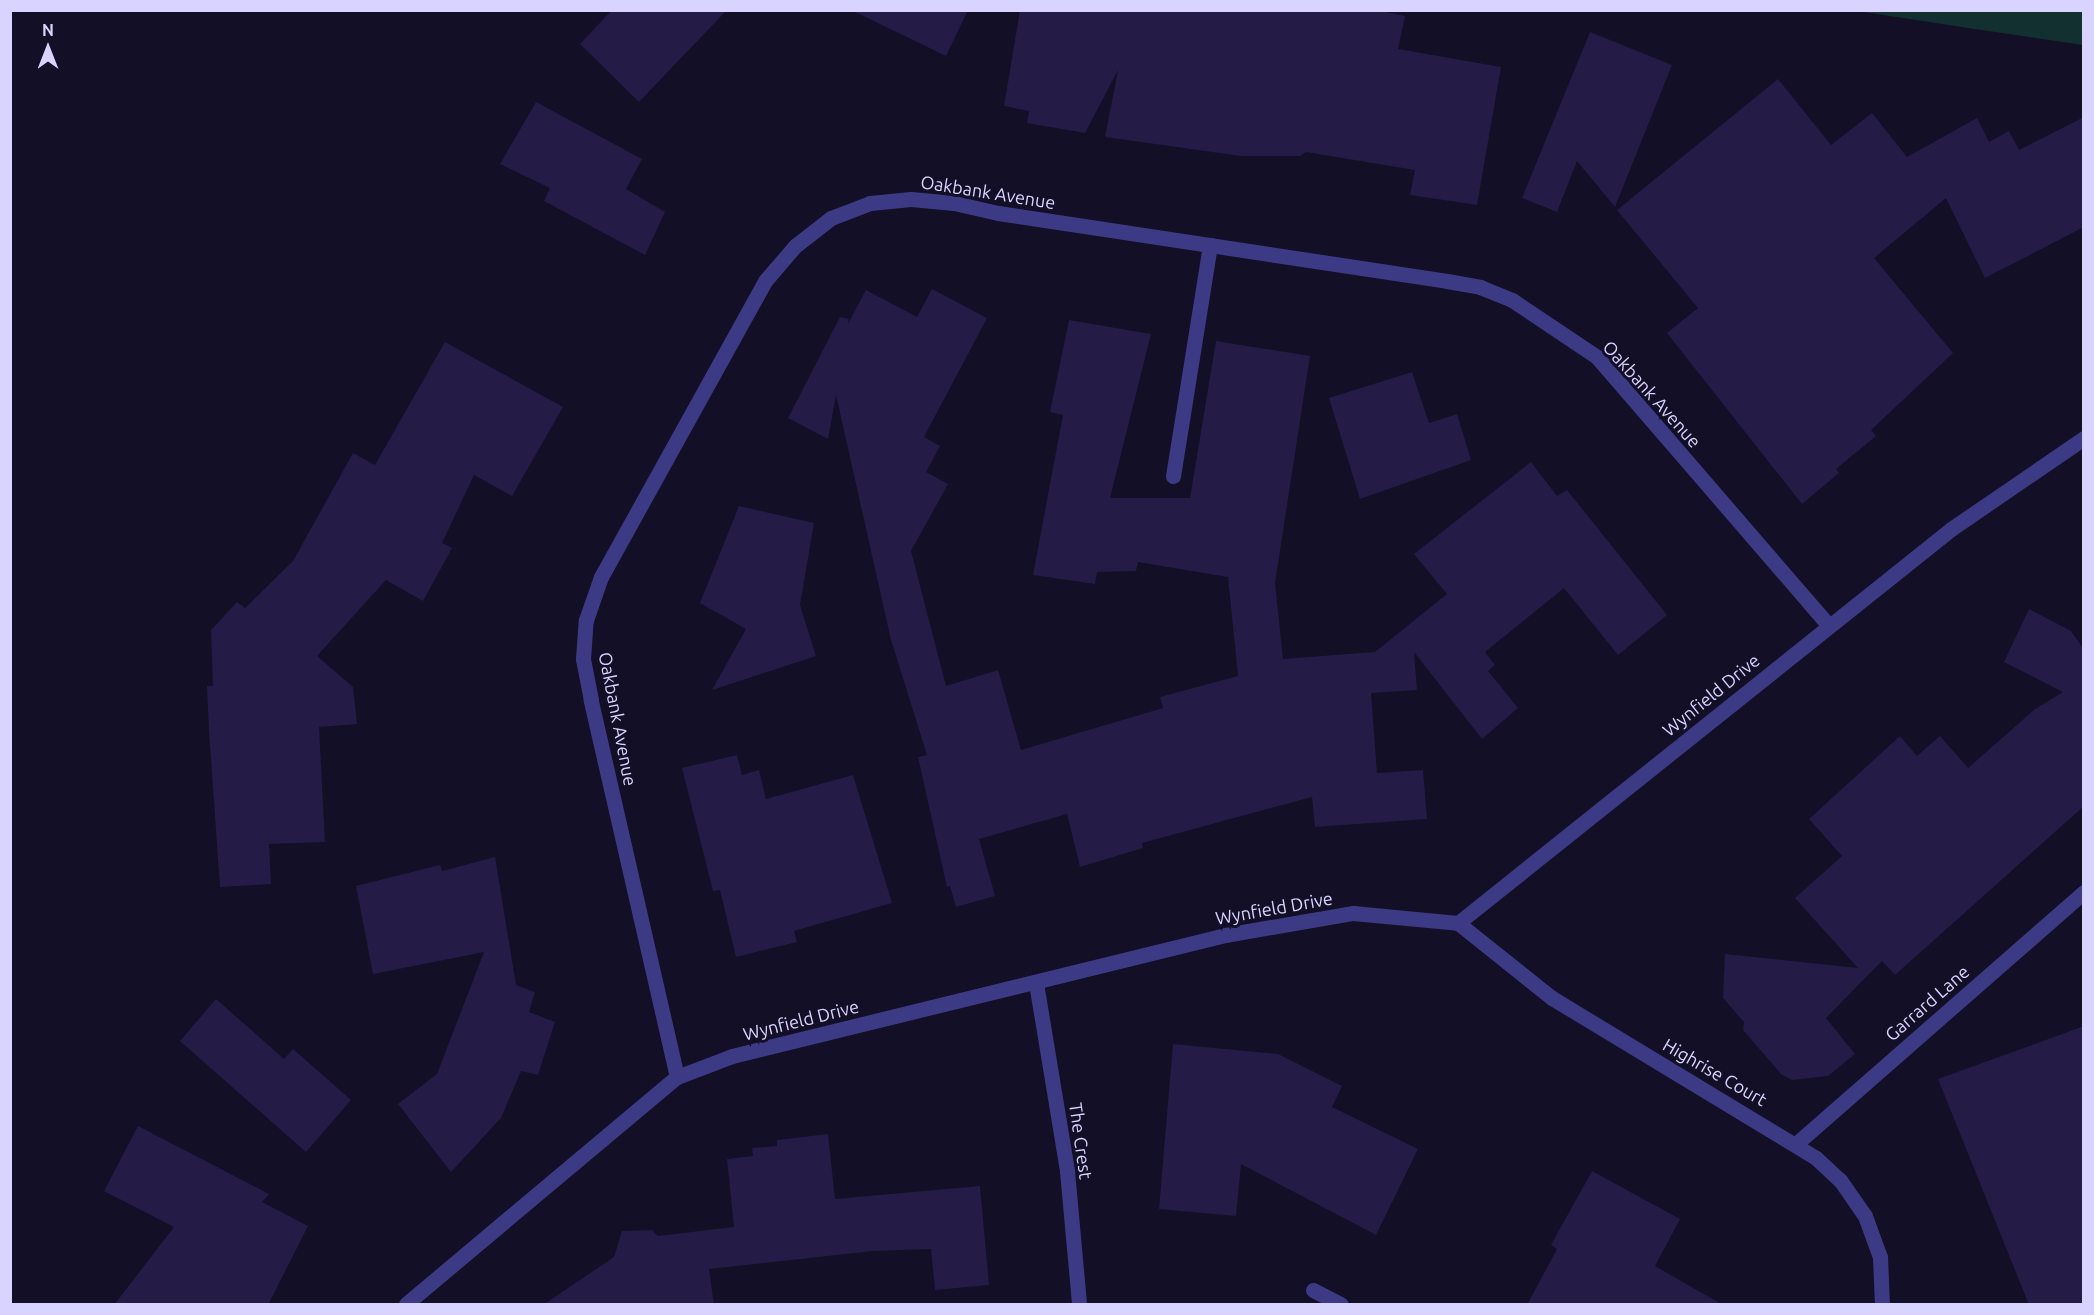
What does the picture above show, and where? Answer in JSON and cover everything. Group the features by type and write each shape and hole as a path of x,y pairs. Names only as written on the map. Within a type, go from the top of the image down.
{"street":[{"name":"Oakbank Avenue","path":"676,1077 591,700 583,659 586,620 601,577 765,280 795,246 831,218 870,203 911,199 1480,287 1537,315 1597,357 1829,626"},
{"path":"1173,476 1210,245"},
{"name":"Wynfield Drive","path":"406,1305 676,1077 732,1056 1036,984 1225,935 1353,913 1458,923 1951,529 2084,438"},
{"name":"Garrard Lane","path":"1797,1143 2084,892"},
{"name":"Highrise Court","path":"1458,923 1552,998 1797,1143 1840,1180 1865,1216 1880,1257 1882,1305"},
{"name":"The Crest","path":"1036,984 1067,1171 1079,1305"},
{"path":"1313,1290 1341,1305"}],"green space":[{"path":"1857,11 2083,11 2083,45 1975,29"}],"building":[{"path":"612,10 727,10 639,102 580,44"},
{"path":"851,10 968,10 946,56"},
{"path":"1020,10 1376,10 1405,16 1398,49 1501,67 1477,205 1410,195 1415,170 1306,152 1300,156 1241,156 1105,137 1118,70 1085,133 1027,123 1029,111 1004,106"},
{"path":"1590,32 1672,65 1615,207 1577,161 1557,212 1522,198"},
{"path":"1778,79 1831,145 1872,113 1907,157 1977,118 1989,142 2009,131 2019,150 2084,117 2084,227 1985,278 1946,198 1874,258 1953,353 1871,430 1876,436 1836,469 1839,473 1802,504 1667,333 1698,308 1617,210"},
{"path":"536,102 642,159 626,189 665,212 645,255 544,201 550,188 500,164"},
{"path":"932,289 987,318 924,437 940,446 926,472 948,484 911,551 946,686 998,670 1021,750 1163,708 1160,697 1238,676 1228,577 1138,562 1136,571 1097,572 1095,584 1033,575 1063,415 1050,412 1069,320 1151,334 1110,498 1190,498 1216,341 1310,356 1275,583 1283,659 1375,652 1447,594 1414,554 1531,462 1557,496 1567,490 1667,615 1618,655 1564,588 1485,652 1495,665 1488,671 1518,708 1482,739 1414,652 1417,690 1371,693 1377,773 1423,770 1427,819 1315,827 1312,797 1142,843 1143,848 1080,867 1067,814 979,839 995,896 956,907 950,886 947,887 918,757 927,755 891,640 836,395 828,439 788,418 840,317 849,319 848,324 866,290 917,317"},
{"path":"445,342 563,407 512,496 474,475 442,543 452,548 423,601 386,580 317,656 353,687 357,724 319,727 325,842 269,844 271,884 220,887 207,686 213,686 211,630 237,602 245,608 293,561 353,453 375,465"},
{"path":"1412,372 1429,423 1457,414 1471,460 1360,499 1329,398"},
{"path":"739,506 814,523 800,605 816,656 712,690 746,629 700,603"},
{"path":"2029,609 2071,631 2084,650 2084,806 1895,975 1882,961 1826,1018 1855,1054 1828,1076 1792,1080 1781,1074 1743,1030 1744,1022 1723,998 1725,954 1858,968 1795,898 1842,856 1809,819 1900,736 1917,756 1940,736 1968,768 2035,709 2063,692 2004,662"},
{"path":"737,755 742,775 759,770 766,799 853,775 892,903 794,931 797,942 736,957 720,890 713,891 682,768"},
{"path":"495,857 516,985 535,992 529,1012 555,1022 538,1075 521,1071 501,1118 451,1172 398,1104 437,1074 484,952 373,974 356,886 440,865 442,871"},
{"path":"216,999 284,1059 293,1049 351,1100 306,1152 180,1041"},
{"path":"2084,1026 2084,1305 2029,1305 1938,1079"},
{"path":"1173,1044 1278,1054 1342,1086 1332,1107 1418,1149 1376,1235 1241,1164 1236,1216 1159,1209"},
{"path":"138,1126 269,1194 262,1202 308,1226 268,1305 114,1305 174,1227 104,1191"},
{"path":"828,1134 835,1199 980,1186 989,1285 935,1290 931,1249 873,1251 709,1269 714,1305 543,1305 614,1257 622,1231 652,1230 658,1236 734,1227 727,1159 753,1156 752,1148 777,1146 777,1140"},
{"path":"1592,1171 1680,1219 1655,1266 1723,1305 1527,1305 1557,1249 1551,1245"}]}
